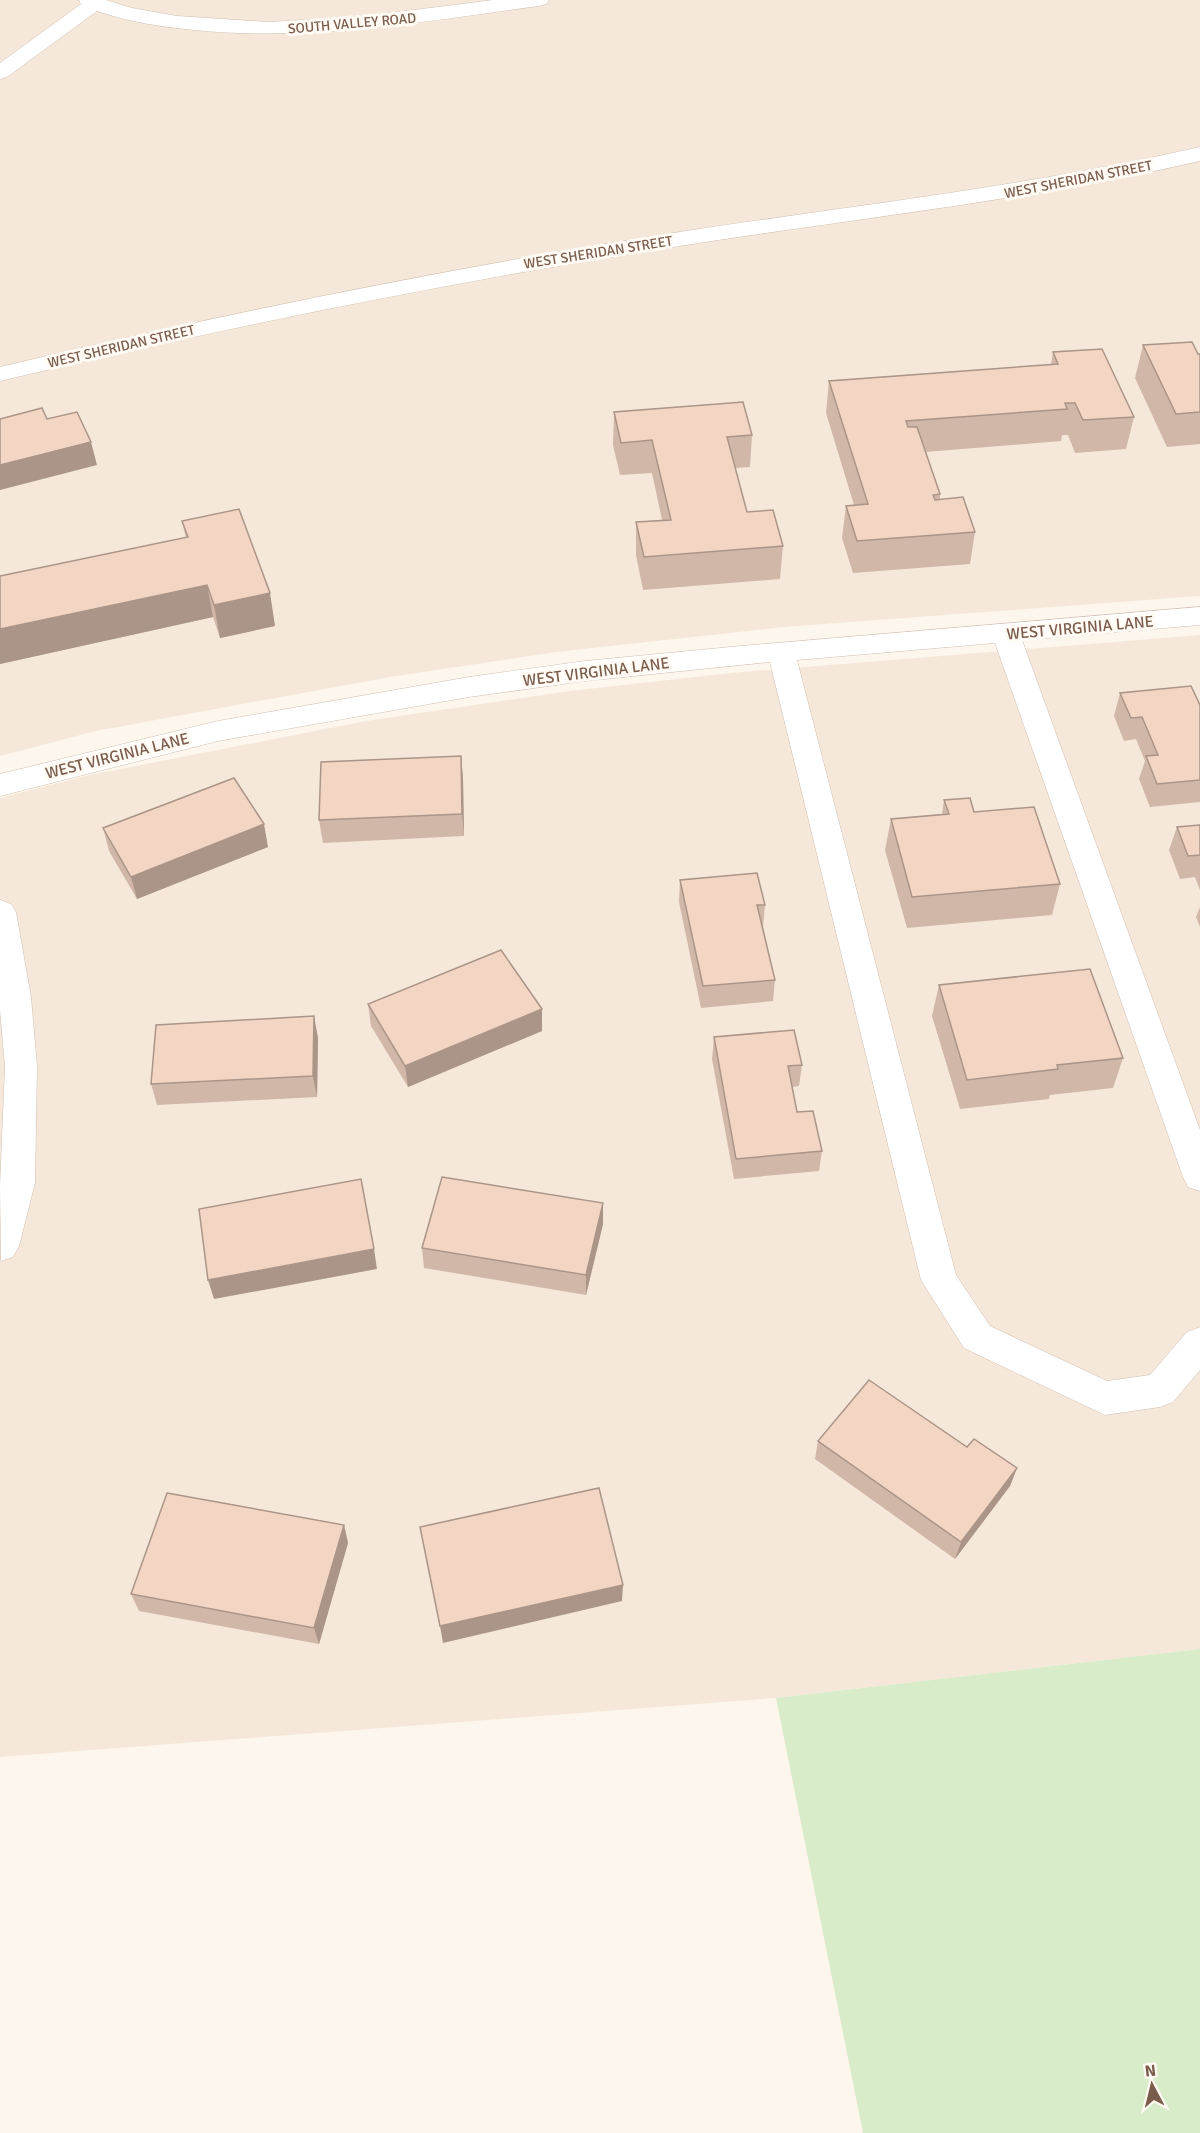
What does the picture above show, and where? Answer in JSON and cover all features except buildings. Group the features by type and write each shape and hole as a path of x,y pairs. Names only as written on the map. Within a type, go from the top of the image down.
{"street":[{"name":"SOUTH VALLEY ROAD","path":"0,73 92,1 138,16 254,30 319,29 539,0"},
{"name":"WEST SHERIDAN STREET","path":"0,374 140,340 479,271 688,237 989,195 1084,179 1200,153"},
{"name":"WEST VIRGINIA LANE","path":"0,784 218,731 469,687 585,671 1200,616"},
{"path":"1005,633 1200,1178"},
{"path":"781,652 939,1280 977,1337 1104,1398 1160,1390 1200,1343"},
{"path":"0,912 15,997 21,1066 18,1183 1,1246"}],"shaded area":[{"path":"0,0 1200,0 1200,596 784,627 556,652 390,677 96,731 0,756"},
{"path":"1200,635 1200,1649 776,1698 0,1757 0,798 90,775 366,721 570,691 731,673"}],"green space":[{"path":"1200,1649 1200,2133 863,2133 776,1698"}]}
